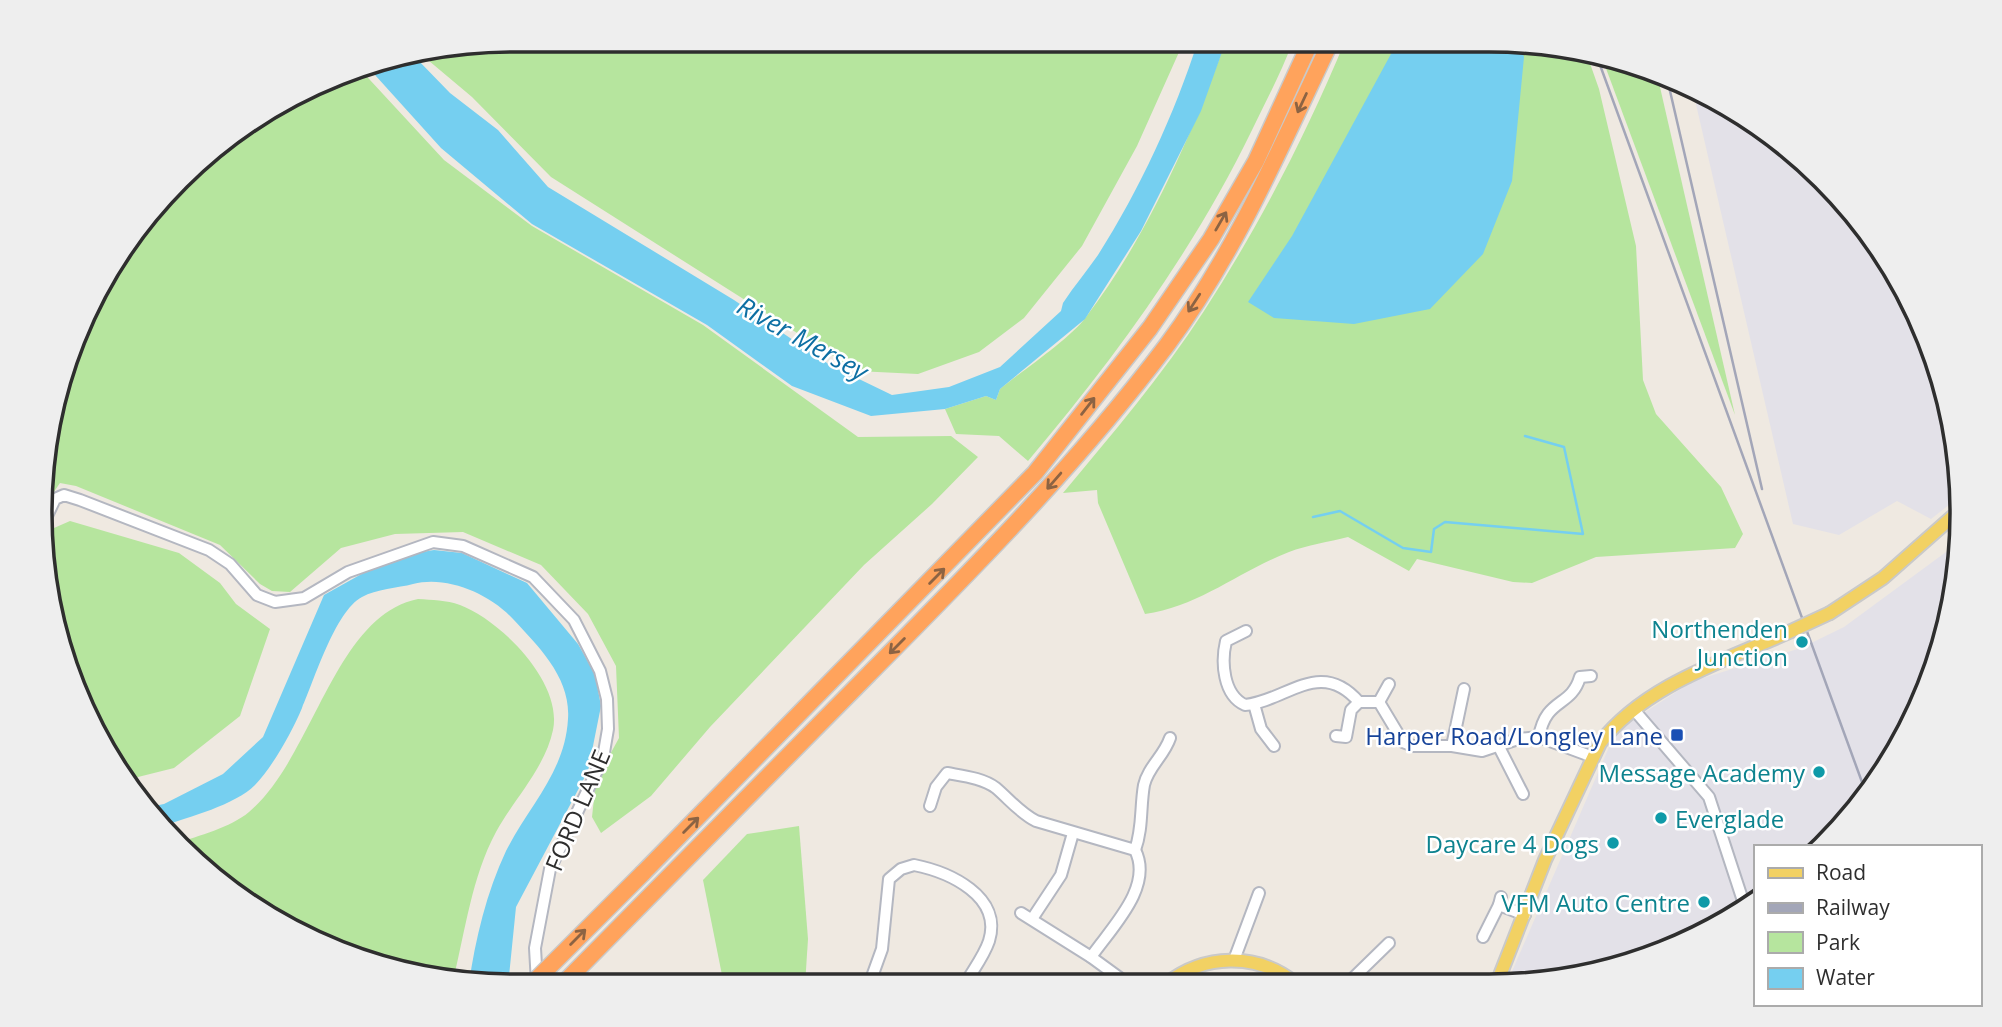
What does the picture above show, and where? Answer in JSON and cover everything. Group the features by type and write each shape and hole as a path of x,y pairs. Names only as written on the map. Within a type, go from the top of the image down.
{"highway":[{"path":"542,974 957,556 1035,473 1150,328 1211,239 1256,161 1306,52"},
{"path":"573,974 974,568 1087,442 1160,353 1203,290 1260,192 1326,52"}],"main road":[{"path":"1501,974 1545,860 1593,757 1610,730 1677,682 1830,613 1883,578 1950,524"},
{"path":"1182,974 1191,968 1234,960 1260,965 1278,974"}],"street":[{"name":"FORD LANE","path":"52,505 55,499 64,495 209,550 230,564 257,594 275,603 304,598 348,572 433,542 463,546 533,577 574,620 600,671 607,699 608,729 603,758 550,869 535,948 536,974"},
{"path":"1245,631 1226,641 1223,655 1231,694 1245,705 1315,681 1343,690 1359,702 1379,702"},
{"path":"1539,737 1542,719 1569,696 1580,677 1591,676"},
{"path":"1379,702 1389,684"},
{"path":"1452,746 1464,690"},
{"path":"1336,736 1346,737 1351,710 1359,702"},
{"path":"1379,702 1404,742 1424,747 1452,746 1482,751 1539,737 1593,757"},
{"path":"1254,704 1261,729 1274,746"},
{"path":"1635,710 1709,797 1742,899"},
{"path":"1091,957 1140,881 1141,863 1136,850 1142,830 1144,784 1152,767 1165,753 1170,738"},
{"path":"1498,745 1523,794"},
{"path":"930,806 936,787 947,773 959,775 994,786 1030,818 1136,850"},
{"path":"1032,919 1061,875 1073,833"},
{"path":"873,974 882,949 890,879 901,869 914,865 971,888 987,908 989,939 970,974"},
{"path":"1234,960 1259,893"},
{"path":"1483,937 1500,901 1525,915"},
{"path":"1021,913 1114,974"},
{"path":"1357,974 1389,943"}],"shaded area":[{"path":"1695,102 1745,130 1792,167 1854,233 1872,257 1902,310 1925,365 1941,424 1950,504 1931,519 1897,501 1839,535 1793,524"},
{"path":"1948,550 1934,633 1902,717 1872,770 1814,839 1808,845 1754,845 1754,890 1692,927 1608,959 1549,971 1511,974 1616,731 1693,681 1801,648 1844,627"}],"green space":[{"path":"514,52 1179,52 1137,146 1082,246 1024,318 979,352 918,374 857,371 551,177 472,97 428,60"},
{"path":"1222,52 1288,52 1230,173 1179,260 1092,383 1028,461 999,436 956,434 945,409 986,396 996,400 1000,389 1058,344 1086,317 1129,253 1148,219 1198,113"},
{"path":"1340,52 1519,53 1590,64 1599,89 1636,246 1643,380 1656,414 1721,487 1743,534 1735,548 1596,557 1532,583 1513,582 1417,559 1409,571 1348,537 1289,552 1184,604 1145,614 1098,503 1097,490 1063,493 1154,382 1188,335 1244,246 1314,111"},
{"path":"1606,67 1660,86 1735,415"},
{"path":"367,76 444,160 532,226 703,325 858,437 951,436 978,457 932,504 864,565 710,727 651,796 601,833 592,817 596,780 619,738 616,666 588,614 541,565 463,532 395,534 341,548 290,592 272,591 260,584 220,545 76,486 60,483 53,494 61,424 77,365 114,283 148,233 210,167 257,130 310,100"},
{"path":"70,521 179,553 220,583 236,604 270,629 240,716 174,768 136,778 100,717 68,633 56,574 54,528"},
{"path":"418,599 444,601 476,613 510,638 525,655 539,673 554,711 553,730 543,757 496,832 481,867 455,971 394,959 310,927 257,897 189,840 241,818 271,788 291,758 345,659 365,632 389,611"},
{"path":"799,826 808,939 806,974 722,974 703,880 747,834"}],"water":[{"path":"1194,52 1222,52 1201,111 1141,231 1085,319 1000,389 996,400 986,396 945,409 871,416 792,386 707,325 532,224 441,148 374,74 420,62 450,93 498,130 548,187 734,300 830,365 892,395 949,387 1000,367 1061,311 1063,303 1098,255 1142,178"},
{"path":"1392,52 1523,53 1512,181 1483,254 1430,309 1354,324 1274,318 1248,302 1292,236"},
{"path":"434,550 462,553 527,583 578,644 595,674 601,706 588,771 516,907 509,974 471,973 475,950 499,866 515,834 545,787 560,755 568,719 568,704 559,677 543,652 503,610 480,595 454,585 426,582 380,590 362,597 352,605 334,631 293,727 275,759 255,785 236,799 172,823 157,805 223,774 263,737 324,595 392,557"}],"waterway":[{"path":"1313,517 1340,511 1403,548 1431,552 1434,529 1445,522 1583,534 1564,447 1525,436"}],"railway":[{"path":"1600,66 1862,783"},
{"path":"1670,90 1762,489"}],"place":[{"name":"Northenden Junction","path":"1802,642"},
{"name":"Harper Road/Longley Lane","path":"1677,735"},
{"name":"Message Academy","path":"1819,772"},
{"name":"Everglade","path":"1661,818"},
{"name":"Daycare 4 Dogs","path":"1613,843"},
{"name":"VFM Auto Centre","path":"1704,902"}],"water label":[{"name":"River Mersey","path":"803,338"}]}
